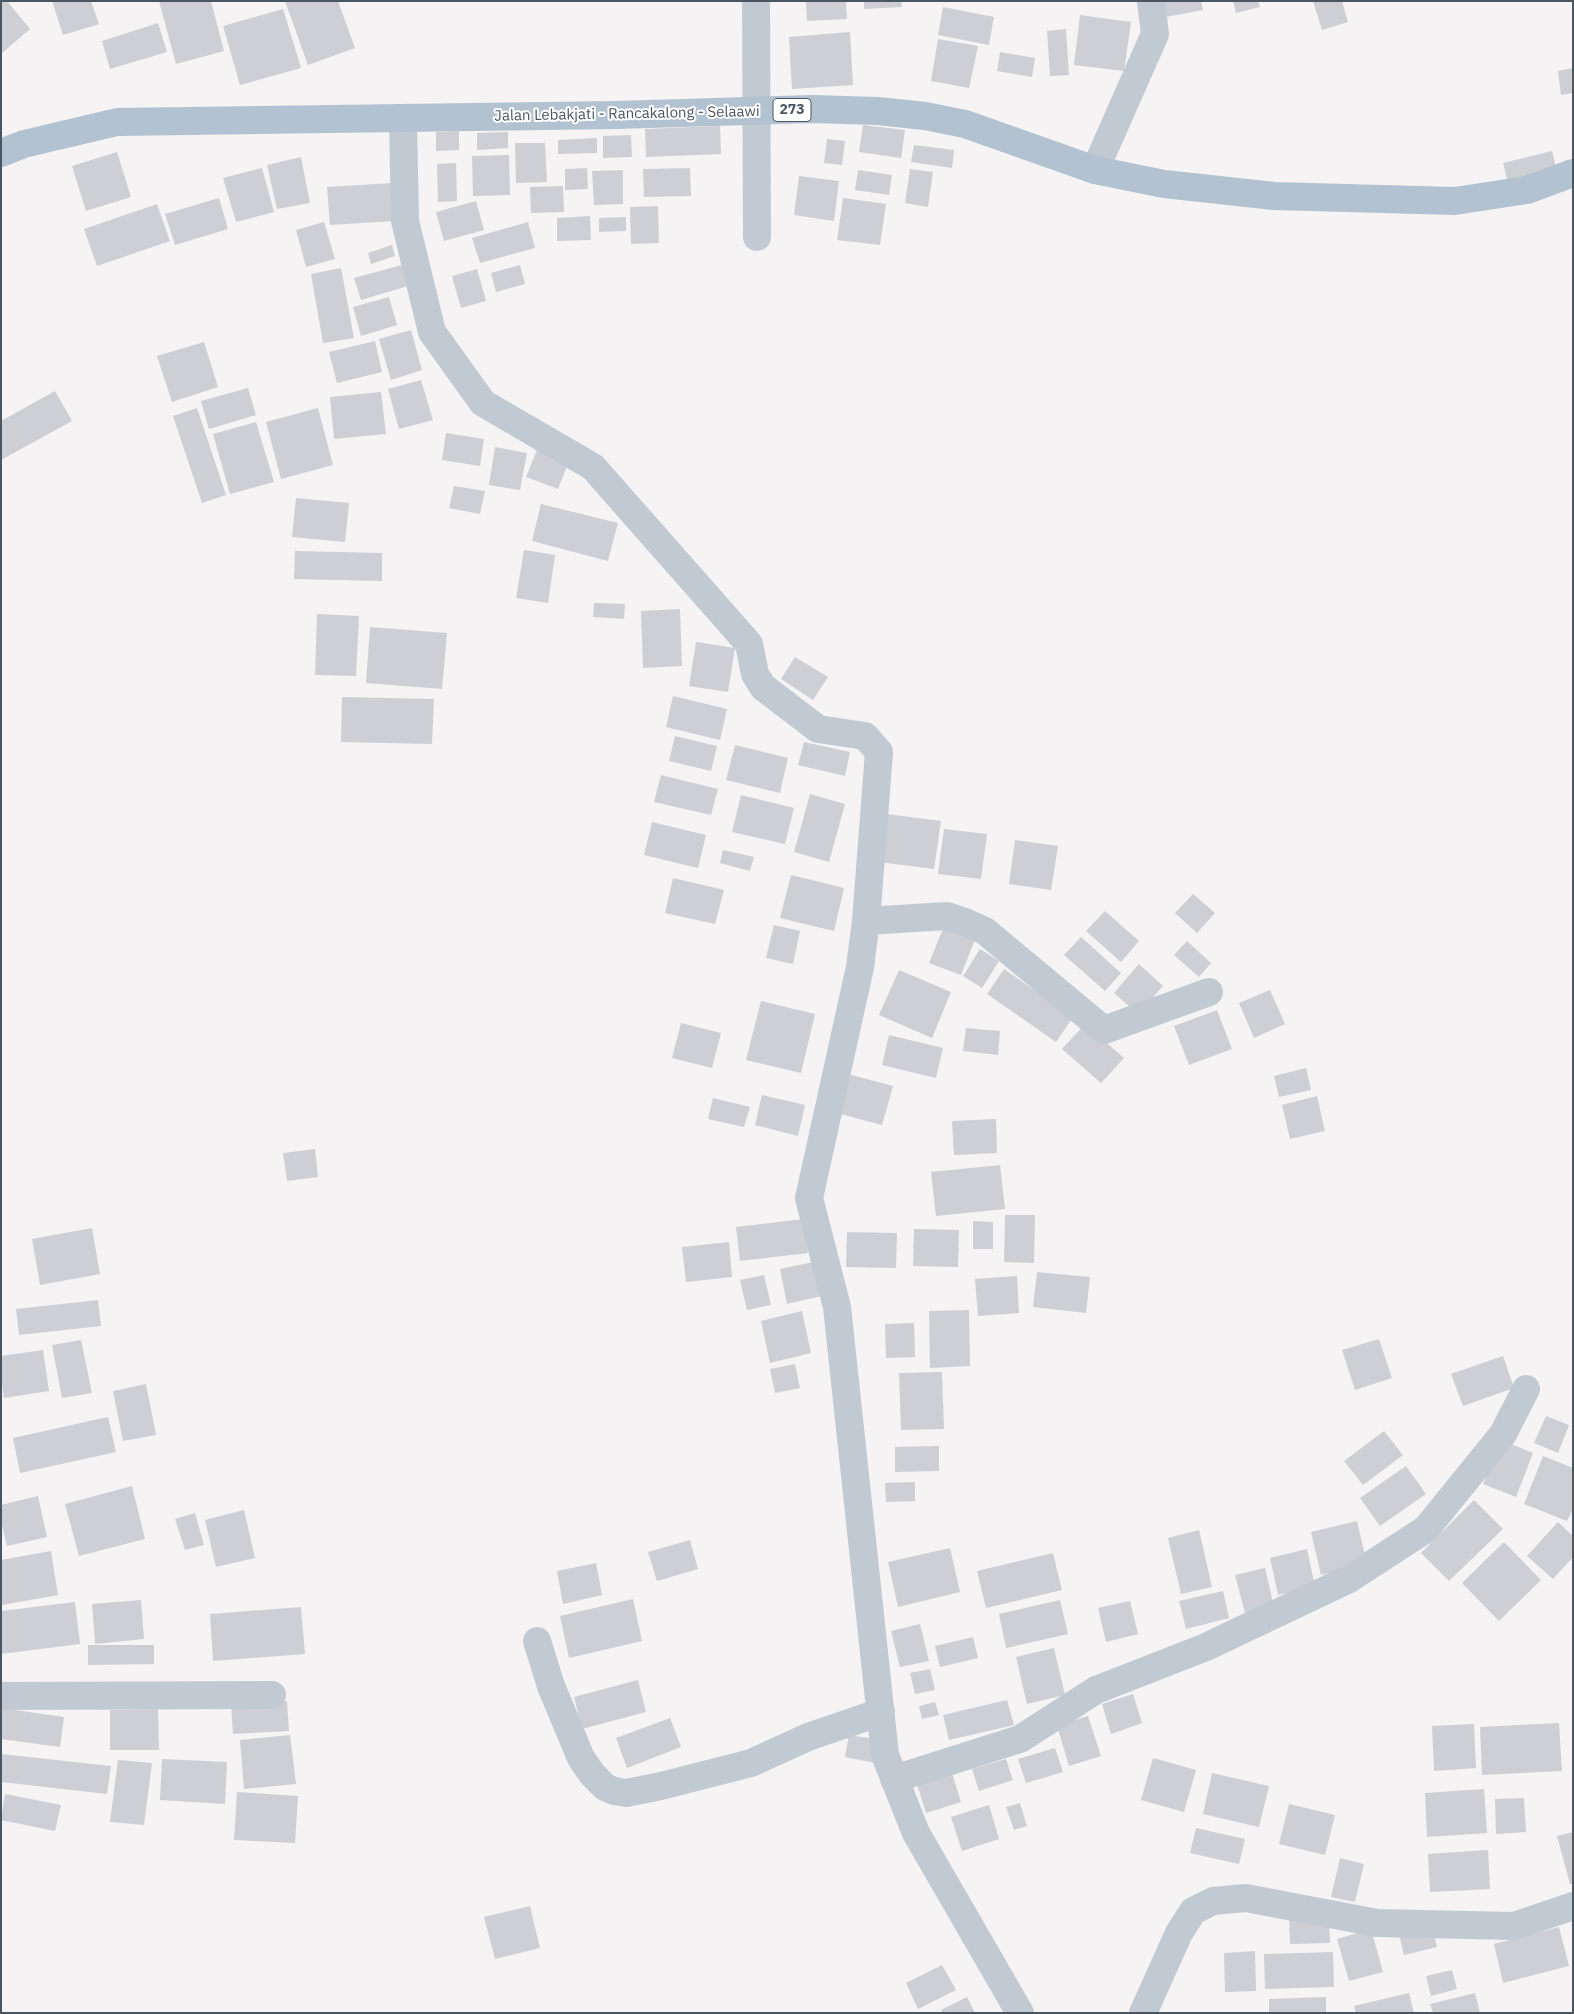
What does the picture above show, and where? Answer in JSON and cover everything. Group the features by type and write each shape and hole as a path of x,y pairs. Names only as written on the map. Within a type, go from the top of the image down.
{"main road":[{"name":"Jalan Lebakjati - Rancakalong - Selaawi","path":"1,153 24,144 117,122 616,115 757,111 878,111 925,116 965,124 1095,170 1164,184 1274,196 1455,201 1528,190 1573,173"}],"street":[{"path":"756,1 757,237"},
{"path":"1095,170 1155,34 1151,1"},
{"path":"403,118 405,221 432,332 483,403 593,467 748,644 755,674 763,687 818,729 865,736 879,752 866,922 860,966 809,1198 837,1307 885,1756 916,1832 1020,2013"},
{"path":"866,922 947,916 966,922 985,931 1104,1030 1209,992"},
{"path":"894,1779 1020,1739 1096,1690 1206,1647 1349,1579 1426,1529 1504,1434 1526,1389"},
{"path":"537,1641 551,1686 581,1758 605,1787 614,1791 626,1793 662,1786 751,1763 808,1737 881,1712"},
{"path":"1,1696 272,1695"},
{"path":"1143,2013 1179,1933 1193,1911 1212,1900 1246,1898 1377,1923 1514,1926 1573,1906"}],"building":[{"path":"1,1 7,1 30,29 1,54"},
{"path":"52,1 91,1 99,24 63,35"},
{"path":"159,1 211,1 224,51 176,64"},
{"path":"285,1 338,1 355,48 308,65"},
{"path":"806,1 846,1 847,19 807,21"},
{"path":"864,1 901,1 902,7 864,9"},
{"path":"1163,1 1201,1 1203,10 1166,17"},
{"path":"1233,1 1258,1 1260,7 1236,13"},
{"path":"1313,1 1342,1 1348,22 1322,30"},
{"path":"943,7 994,17 989,45 938,35"},
{"path":"283,9 301,68 240,85 223,26"},
{"path":"1080,15 1131,22 1124,71 1074,65"},
{"path":"158,23 167,52 110,69 102,41"},
{"path":"1066,29 1069,75 1050,76 1047,31"},
{"path":"850,32 853,85 792,89 789,37"},
{"path":"938,39 978,46 969,88 931,81"},
{"path":"1000,52 1035,58 1032,77 997,71"},
{"path":"1573,68 1573,93 1561,95 1558,71"},
{"path":"863,125 905,130 901,158 859,152"},
{"path":"720,126 721,154 646,157 645,129"},
{"path":"459,131 459,150 436,151 436,132"},
{"path":"508,132 508,148 477,150 477,133"},
{"path":"631,135 632,157 603,158 603,136"},
{"path":"597,138 597,153 558,154 558,140"},
{"path":"827,139 845,141 842,165 824,163"},
{"path":"515,143 545,143 547,182 516,183"},
{"path":"914,145 954,150 952,168 911,162"},
{"path":"1552,151 1558,176 1509,187 1503,163"},
{"path":"117,152 131,197 86,211 72,166"},
{"path":"509,155 510,195 473,196 472,156"},
{"path":"301,157 310,203 277,209 267,165"},
{"path":"456,163 457,201 438,202 437,164"},
{"path":"262,168 274,212 236,222 223,178"},
{"path":"587,168 588,189 565,190 565,169"},
{"path":"690,168 691,196 644,197 643,169"},
{"path":"910,169 933,172 928,207 905,203"},
{"path":"623,170 623,204 594,205 592,171"},
{"path":"858,170 892,175 889,195 855,190"},
{"path":"799,176 839,181 834,221 794,215"},
{"path":"393,183 395,221 330,225 327,187"},
{"path":"563,186 564,212 531,213 530,187"},
{"path":"219,198 228,229 175,245 165,214"},
{"path":"843,198 886,204 880,245 837,240"},
{"path":"476,201 484,230 444,241 436,212"},
{"path":"157,204 170,241 97,266 84,229"},
{"path":"658,206 659,243 631,244 630,207"},
{"path":"590,216 591,240 557,241 557,218"},
{"path":"626,217 626,231 599,232 599,218"},
{"path":"324,222 335,259 306,267 296,230"},
{"path":"528,222 535,248 480,263 472,238"},
{"path":"392,245 395,256 371,264 368,253"},
{"path":"402,265 408,286 361,300 354,278"},
{"path":"520,265 525,284 496,292 491,273"},
{"path":"341,268 354,338 323,343 311,274"},
{"path":"477,269 486,301 461,308 452,276"},
{"path":"389,297 397,325 361,336 353,307"},
{"path":"411,330 422,370 391,380 379,339"},
{"path":"375,341 382,372 337,383 329,352"},
{"path":"204,342 218,387 172,402 157,356"},
{"path":"421,380 433,420 399,429 388,389"},
{"path":"248,388 256,415 209,429 201,401"},
{"path":"55,391 72,421 1,460 1,421"},
{"path":"381,392 386,434 334,439 330,397"},
{"path":"197,408 226,495 202,503 173,416"},
{"path":"318,408 333,465 281,479 266,422"},
{"path":"256,422 274,482 230,494 213,434"},
{"path":"446,433 484,439 480,466 442,460"},
{"path":"539,445 570,458 558,489 526,477"},
{"path":"495,447 527,453 520,490 489,485"},
{"path":"454,486 485,491 480,514 449,508"},
{"path":"296,498 349,503 345,542 292,537"},
{"path":"541,504 618,523 608,561 532,541"},
{"path":"524,550 555,555 548,603 516,598"},
{"path":"295,551 382,553 382,581 294,579"},
{"path":"594,603 625,604 624,619 593,617"},
{"path":"680,609 682,666 643,668 641,611"},
{"path":"317,614 359,616 356,676 315,675"},
{"path":"370,627 447,633 442,689 366,683"},
{"path":"696,642 735,648 728,692 689,686"},
{"path":"795,657 828,677 813,700 781,679"},
{"path":"673,696 727,709 720,740 666,727"},
{"path":"342,697 434,699 432,744 341,742"},
{"path":"675,736 717,746 711,771 669,761"},
{"path":"804,742 850,752 845,776 798,765"},
{"path":"735,745 788,758 780,793 726,780"},
{"path":"661,775 718,789 711,815 654,802"},
{"path":"810,794 845,804 829,862 794,852"},
{"path":"741,795 794,808 785,844 732,832"},
{"path":"887,814 941,821 934,869 879,862"},
{"path":"652,822 706,835 698,868 644,855"},
{"path":"944,829 987,834 981,879 938,874"},
{"path":"1015,840 1058,846 1051,890 1009,884"},
{"path":"723,850 754,857 750,871 720,863"},
{"path":"791,875 844,888 834,931 780,918"},
{"path":"673,878 724,890 715,924 665,913"},
{"path":"1193,894 1215,913 1197,933 1175,913"},
{"path":"1105,911 1139,941 1121,962 1086,931"},
{"path":"945,924 976,937 961,975 929,963"},
{"path":"774,925 800,931 793,964 766,958"},
{"path":"1081,937 1121,973 1105,991 1064,955"},
{"path":"1187,941 1211,963 1199,977 1174,955"},
{"path":"980,949 999,961 982,988 963,976"},
{"path":"1139,964 1163,986 1138,1014 1114,993"},
{"path":"1004,969 1073,1017 1056,1042 987,994"},
{"path":"899,970 951,992 932,1038 879,1015"},
{"path":"1270,990 1285,1024 1254,1038 1239,1003"},
{"path":"761,1001 815,1014 801,1073 746,1060"},
{"path":"1217,1010 1232,1049 1189,1065 1174,1026"},
{"path":"681,1023 721,1033 712,1068 672,1058"},
{"path":"1085,1024 1124,1058 1101,1083 1062,1049"},
{"path":"966,1028 1000,1031 998,1055 963,1051"},
{"path":"889,1035 943,1048 936,1078 882,1065"},
{"path":"1306,1068 1311,1090 1279,1097 1274,1076"},
{"path":"844,1073 893,1086 882,1125 833,1112"},
{"path":"762,1095 805,1105 798,1136 755,1125"},
{"path":"1317,1096 1325,1131 1290,1139 1282,1105"},
{"path":"713,1098 750,1107 744,1127 708,1119"},
{"path":"996,1119 997,1153 954,1155 952,1121"},
{"path":"315,1149 318,1177 287,1181 283,1153"},
{"path":"1000,1165 1005,1209 936,1216 931,1172"},
{"path":"1005,1215 1035,1215 1034,1263 1004,1262"},
{"path":"804,1219 808,1253 740,1261 736,1227"},
{"path":"973,1221 993,1222 993,1249 973,1249"},
{"path":"92,1228 100,1274 40,1285 32,1239"},
{"path":"914,1229 959,1230 958,1267 913,1266"},
{"path":"847,1232 897,1233 896,1268 846,1267"},
{"path":"729,1242 732,1277 686,1282 682,1247"},
{"path":"818,1261 826,1295 787,1304 780,1269"},
{"path":"1037,1272 1090,1277 1086,1313 1033,1307"},
{"path":"764,1275 771,1305 747,1310 740,1280"},
{"path":"1017,1276 1019,1313 978,1316 975,1279"},
{"path":"98,1300 101,1326 19,1335 16,1309"},
{"path":"969,1310 970,1366 930,1368 929,1311"},
{"path":"802,1311 811,1353 770,1363 761,1321"},
{"path":"914,1323 915,1357 886,1358 885,1324"},
{"path":"1379,1339 1392,1378 1355,1390 1342,1350"},
{"path":"81,1340 92,1393 62,1398 52,1345"},
{"path":"43,1350 49,1391 4,1398 1,1356"},
{"path":"1503,1356 1514,1388 1463,1406 1451,1374"},
{"path":"795,1364 800,1388 775,1393 770,1369"},
{"path":"942,1372 944,1429 901,1430 899,1373"},
{"path":"146,1384 156,1435 123,1441 113,1391"},
{"path":"1546,1416 1569,1425 1558,1453 1534,1443"},
{"path":"108,1417 116,1452 20,1473 13,1438"},
{"path":"1384,1431 1403,1455 1363,1485 1344,1461"},
{"path":"1501,1440 1533,1453 1516,1497 1483,1484"},
{"path":"939,1446 939,1471 895,1472 895,1447"},
{"path":"1543,1456 1573,1468 1573,1509 1567,1521 1524,1504"},
{"path":"1406,1466 1426,1494 1380,1526 1360,1498"},
{"path":"915,1482 915,1501 886,1502 885,1483"},
{"path":"132,1486 145,1539 79,1556 65,1504"},
{"path":"38,1496 47,1537 7,1546 1,1521 1,1505"},
{"path":"1474,1500 1503,1529 1449,1581 1421,1553"},
{"path":"244,1510 255,1558 216,1567 205,1520"},
{"path":"195,1513 204,1545 185,1550 175,1519"},
{"path":"1357,1521 1367,1564 1321,1575 1311,1532"},
{"path":"1558,1522 1573,1536 1573,1557 1553,1579 1527,1556"},
{"path":"1199,1530 1212,1587 1181,1594 1168,1538"},
{"path":"690,1540 698,1569 657,1581 648,1552"},
{"path":"1504,1542 1541,1580 1499,1621 1462,1583"},
{"path":"950,1548 960,1592 898,1607 888,1562"},
{"path":"1307,1549 1315,1586 1278,1595 1270,1558"},
{"path":"51,1551 58,1595 2,1605 1,1560"},
{"path":"1053,1553 1062,1590 986,1608 977,1571"},
{"path":"596,1563 602,1595 563,1604 557,1571"},
{"path":"1265,1568 1274,1607 1245,1613 1235,1575"},
{"path":"1223,1591 1229,1618 1186,1629 1179,1601"},
{"path":"633,1599 642,1641 569,1658 560,1616"},
{"path":"141,1600 144,1639 95,1644 92,1604"},
{"path":"1060,1600 1068,1634 1006,1648 999,1614"},
{"path":"1130,1601 1138,1634 1106,1642 1098,1608"},
{"path":"75,1602 80,1644 1,1654 1,1611"},
{"path":"301,1607 305,1654 213,1661 210,1614"},
{"path":"920,1624 929,1661 900,1667 891,1631"},
{"path":"973,1637 978,1658 940,1667 935,1646"},
{"path":"88,1645 154,1645 154,1664 88,1665"},
{"path":"1054,1648 1065,1695 1027,1704 1016,1657"},
{"path":"930,1669 935,1690 915,1694 910,1673"},
{"path":"638,1680 646,1712 582,1729 574,1697"},
{"path":"1133,1694 1142,1723 1111,1734 1102,1704"},
{"path":"1007,1700 1014,1725 949,1740 943,1715"},
{"path":"287,1701 289,1731 233,1734 231,1704"},
{"path":"935,1702 939,1715 922,1719 919,1706"},
{"path":"1,1708 64,1717 60,1747 1,1739"},
{"path":"158,1709 159,1750 110,1750 110,1710"},
{"path":"1088,1716 1101,1756 1069,1766 1057,1726"},
{"path":"670,1718 681,1747 627,1768 616,1738"},
{"path":"1559,1723 1562,1771 1482,1775 1480,1727"},
{"path":"1474,1724 1476,1768 1434,1771 1432,1726"},
{"path":"290,1735 296,1784 244,1789 240,1740"},
{"path":"849,1735 880,1740 875,1763 845,1757"},
{"path":"1055,1748 1063,1772 1026,1783 1018,1759"},
{"path":"1,1754 111,1766 107,1794 1,1782"},
{"path":"1153,1758 1196,1770 1184,1812 1141,1800"},
{"path":"162,1759 227,1762 225,1804 160,1800"},
{"path":"1006,1759 1013,1780 979,1791 972,1769"},
{"path":"118,1760 152,1763 144,1825 110,1822"},
{"path":"951,1770 961,1802 926,1813 916,1781"},
{"path":"1212,1773 1269,1786 1259,1827 1203,1814"},
{"path":"1484,1789 1487,1833 1427,1837 1425,1793"},
{"path":"237,1792 298,1796 295,1843 234,1840"},
{"path":"5,1794 61,1805 55,1831 1,1820"},
{"path":"1524,1798 1526,1832 1496,1834 1495,1799"},
{"path":"1020,1803 1027,1826 1014,1830 1006,1807"},
{"path":"1289,1804 1335,1815 1325,1855 1279,1844"},
{"path":"989,1805 999,1839 962,1851 951,1817"},
{"path":"1196,1828 1245,1839 1239,1864 1190,1853"},
{"path":"1573,1832 1573,1884 1570,1884 1557,1836"},
{"path":"1488,1850 1490,1889 1430,1892 1428,1854"},
{"path":"1340,1858 1364,1864 1355,1902 1331,1897"},
{"path":"530,1906 540,1948 495,1959 484,1917"},
{"path":"1329,1916 1330,1943 1290,1944 1289,1917"},
{"path":"1432,1926 1437,1947 1404,1955 1399,1934"},
{"path":"1559,1927 1569,1966 1503,1983 1494,1944"},
{"path":"1371,1929 1383,1972 1349,1981 1337,1939"},
{"path":"1255,1951 1256,1991 1225,1992 1224,1953"},
{"path":"1333,1952 1334,1987 1265,1989 1264,1954"},
{"path":"942,1965 956,1990 918,2009 906,1983"},
{"path":"1452,1970 1457,1989 1431,1996 1426,1976"},
{"path":"1409,1993 1414,2013 1356,2013 1354,2006"},
{"path":"1475,1993 1480,2013 1433,2013 1430,2004"},
{"path":"967,1997 975,2013 942,2013 941,2010"},
{"path":"1326,1997 1326,2013 1269,2013 1269,1999"}]}
